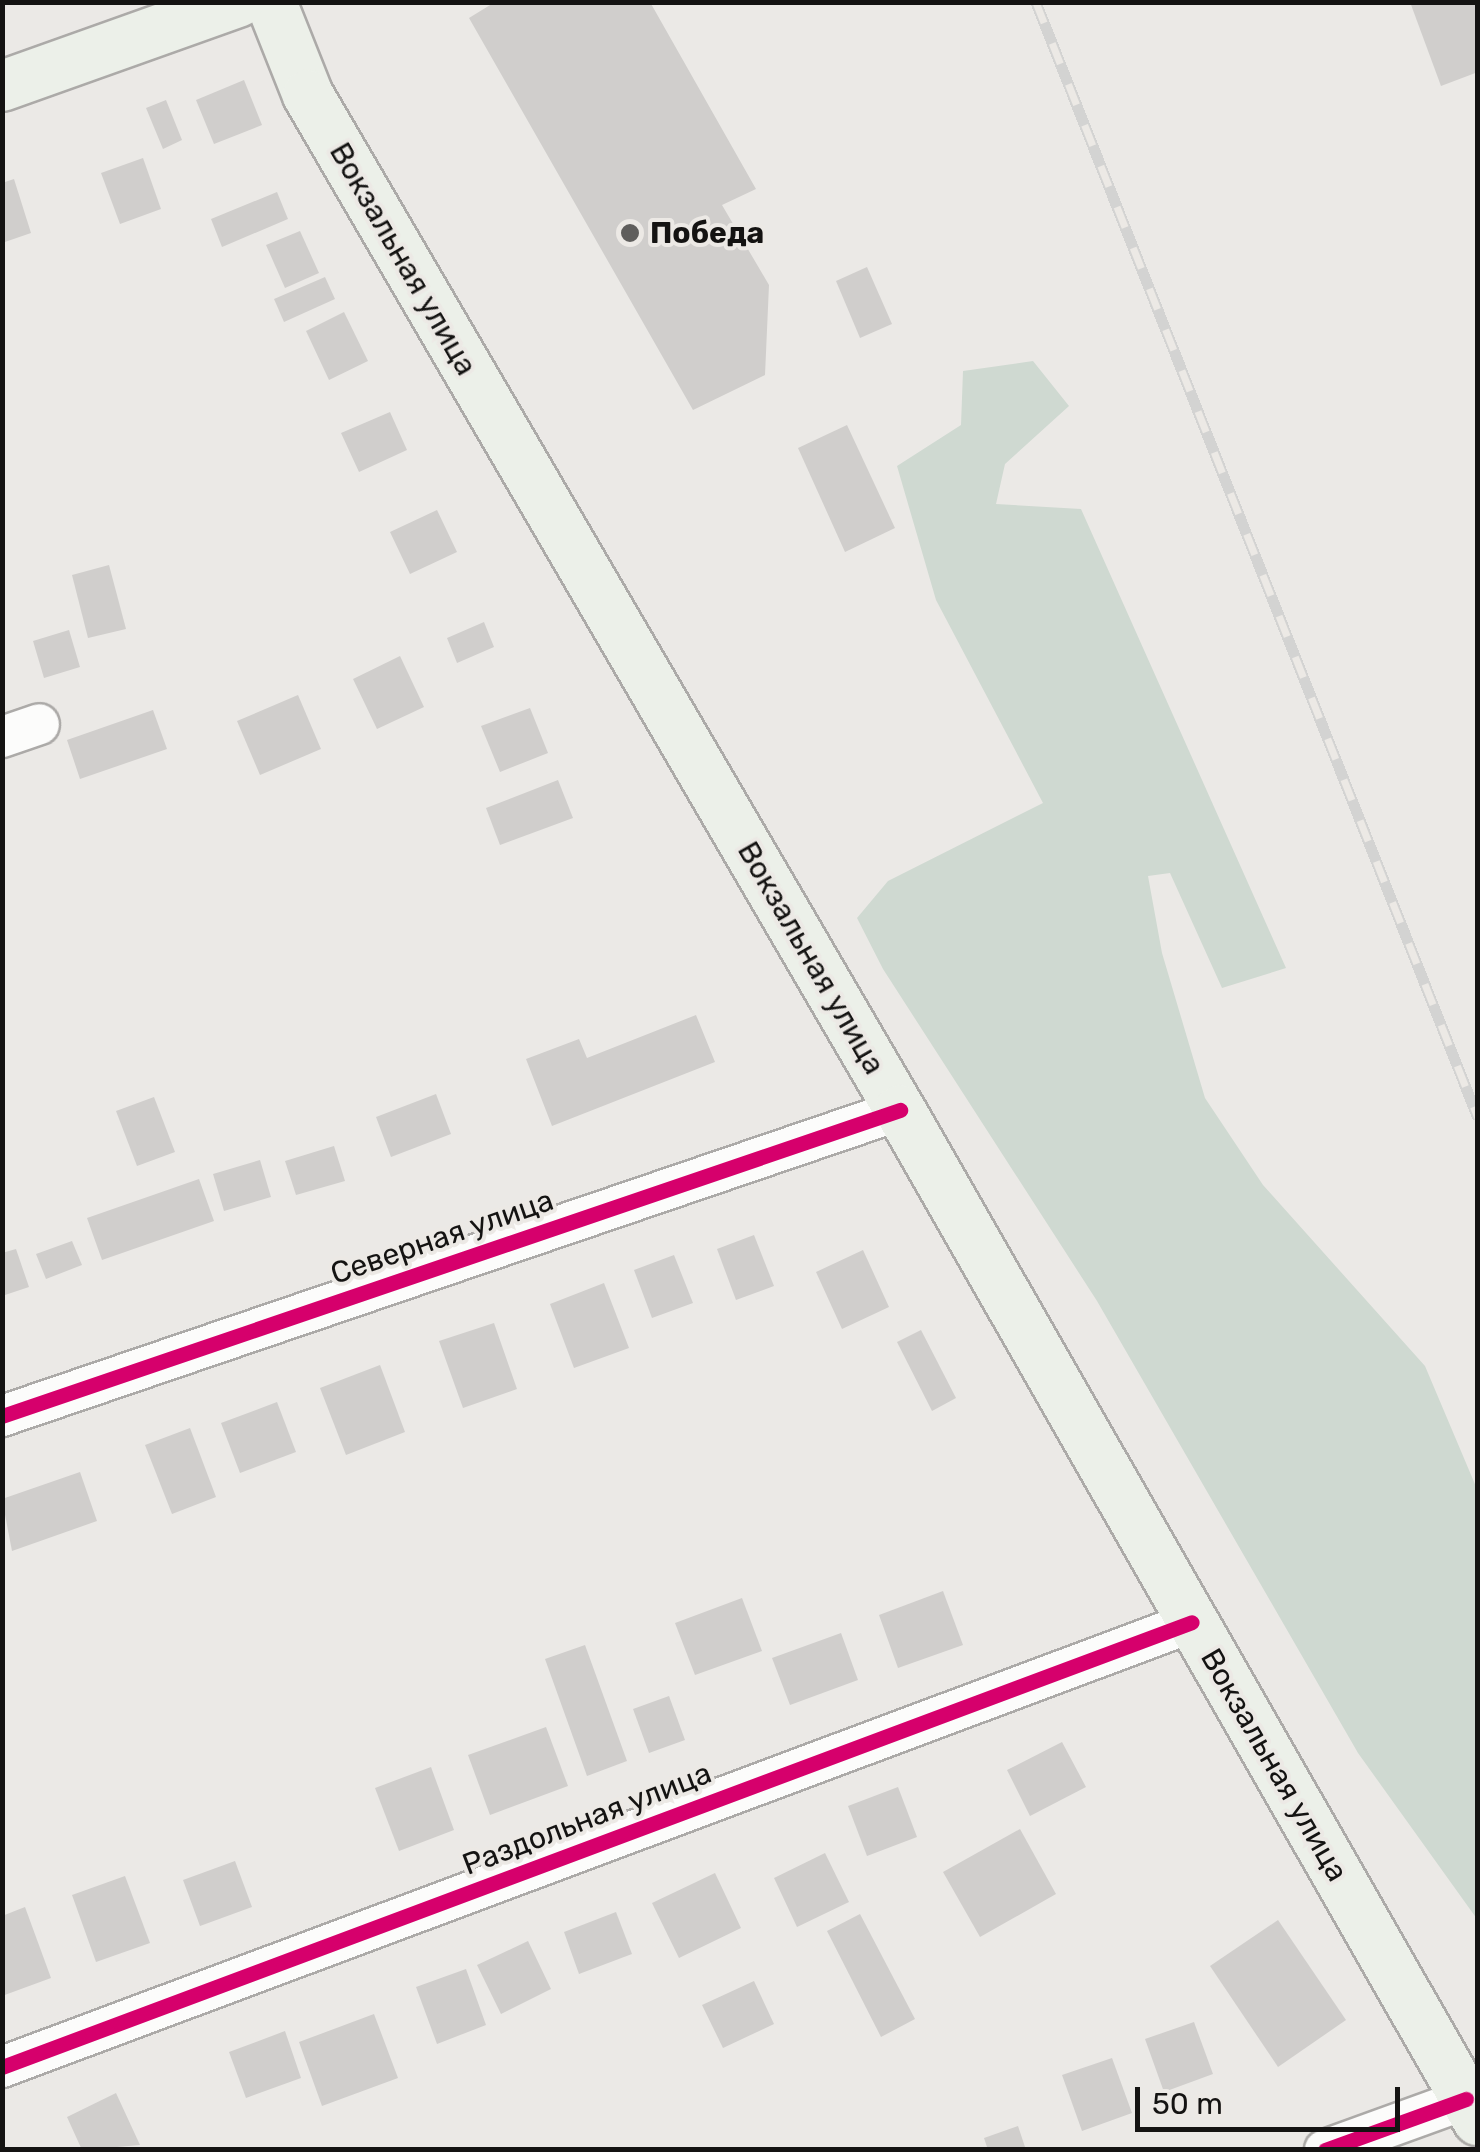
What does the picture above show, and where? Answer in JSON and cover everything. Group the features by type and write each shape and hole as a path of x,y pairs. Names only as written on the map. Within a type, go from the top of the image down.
{"main road":[{"path":"2,86 238,2"},
{"name":"Вокзальная улица","path":"271,2 318,112 900,1110 1472,2109"}],"street":[{"name":"Северная улица","path":"2,1416 900,1110"},
{"name":"Раздольная улица","path":"2,2067 1192,1622"},
{"path":"1325,2150 1472,2109"}],"shaded area":[{"path":"1033,361 1069,406 1005,464 996,504 1081,509 1286,968 1222,988 1170,873 1148,876 1162,953 1205,1098 1263,1185 1425,1366 1477,1489 1477,1919 1358,1753 1097,1301 883,969 857,918 888,881 1043,803 936,600 897,466 961,425 963,371"}],"building":[{"path":"495,2 650,2 756,189 722,205 769,285 765,375 693,410 469,18"},
{"path":"1410,2 1478,2 1478,72 1441,86"},
{"path":"244,80 262,125 214,144 196,100"},
{"path":"166,100 182,140 163,149 146,108"},
{"path":"143,158 161,209 120,224 101,173"},
{"path":"14,179 31,233 2,243 2,183"},
{"path":"277,192 288,219 222,247 211,219"},
{"path":"300,231 319,273 285,288 266,245"},
{"path":"867,267 892,324 860,338 836,281"},
{"path":"325,277 335,299 284,322 274,299"},
{"path":"344,312 368,361 329,380 306,331"},
{"path":"390,412 407,450 359,472 341,433"},
{"path":"847,425 895,528 845,552 798,448"},
{"path":"437,510 457,552 410,574 390,532"},
{"path":"109,565 126,629 88,638 72,575"},
{"path":"484,622 494,647 457,663 447,638"},
{"path":"69,630 80,667 44,678 33,641"},
{"path":"400,656 424,707 377,729 353,679"},
{"path":"298,695 321,749 260,775 237,721"},
{"path":"530,708 548,753 500,772 481,726"},
{"path":"153,710 167,749 80,779 67,740"},
{"path":"558,780 573,818 500,845 486,808"},
{"path":"696,1015 715,1062 552,1126 526,1059 579,1039 587,1058"},
{"path":"436,1094 451,1134 391,1157 376,1117"},
{"path":"154,1097 175,1152 137,1166 116,1111"},
{"path":"334,1146 345,1181 296,1195 285,1161"},
{"path":"260,1160 271,1197 224,1211 213,1174"},
{"path":"199,1179 214,1221 102,1260 87,1218"},
{"path":"754,1235 774,1286 736,1300 717,1249"},
{"path":"72,1241 82,1265 46,1279 36,1254"},
{"path":"16,1249 29,1287 2,1296 2,1253"},
{"path":"863,1250 889,1307 842,1329 816,1272"},
{"path":"674,1255 693,1303 652,1318 634,1270"},
{"path":"604,1283 629,1348 574,1368 550,1304"},
{"path":"494,1323 517,1389 463,1408 439,1341"},
{"path":"921,1330 956,1398 932,1411 897,1342"},
{"path":"380,1365 405,1432 346,1455 320,1388"},
{"path":"277,1402 296,1452 240,1473 221,1423"},
{"path":"190,1428 216,1497 172,1514 145,1445"},
{"path":"80,1472 97,1521 12,1551 2,1499"},
{"path":"943,1591 963,1645 898,1668 879,1615"},
{"path":"742,1598 762,1651 695,1675 675,1623"},
{"path":"841,1633 858,1680 790,1705 772,1658"},
{"path":"585,1645 627,1761 587,1776 545,1659"},
{"path":"669,1696 685,1740 649,1753 633,1709"},
{"path":"546,1727 568,1786 490,1815 468,1755"},
{"path":"1062,1742 1086,1787 1030,1816 1007,1770"},
{"path":"431,1767 454,1830 399,1851 375,1788"},
{"path":"898,1787 917,1837 867,1856 848,1806"},
{"path":"1020,1829 1056,1894 980,1937 943,1872"},
{"path":"825,1853 849,1902 797,1927 774,1878"},
{"path":"235,1861 252,1907 200,1926 183,1880"},
{"path":"715,1873 741,1928 679,1958 652,1903"},
{"path":"125,1876 150,1943 96,1962 72,1895"},
{"path":"25,1907 51,1978 2,1996 2,1916"},
{"path":"616,1912 632,1954 579,1974 564,1932"},
{"path":"860,1914 915,2019 881,2037 827,1931"},
{"path":"1278,1920 1346,2020 1278,2067 1210,1966"},
{"path":"528,1941 551,1989 501,2014 477,1965"},
{"path":"466,1969 486,2025 437,2044 416,1987"},
{"path":"754,1981 774,2024 723,2048 702,2005"},
{"path":"374,2014 398,2078 322,2106 299,2042"},
{"path":"1194,2022 1213,2074 1164,2092 1145,2039"},
{"path":"285,2031 301,2078 246,2098 229,2052"},
{"path":"1112,2058 1132,2113 1082,2131 1062,2075"},
{"path":"116,2093 140,2145 82,2150 67,2117"},
{"path":"1018,2126 1026,2150 988,2150 984,2138"}],"railway":[{"path":"1036,2 1478,1118"}],"cycle path":[{"path":"2,1416 900,1110"},
{"path":"2,2067 1192,1622"},
{"path":"1325,2150 1466,2099"}],"place":[{"name":"Победа","path":"630,233"}]}
